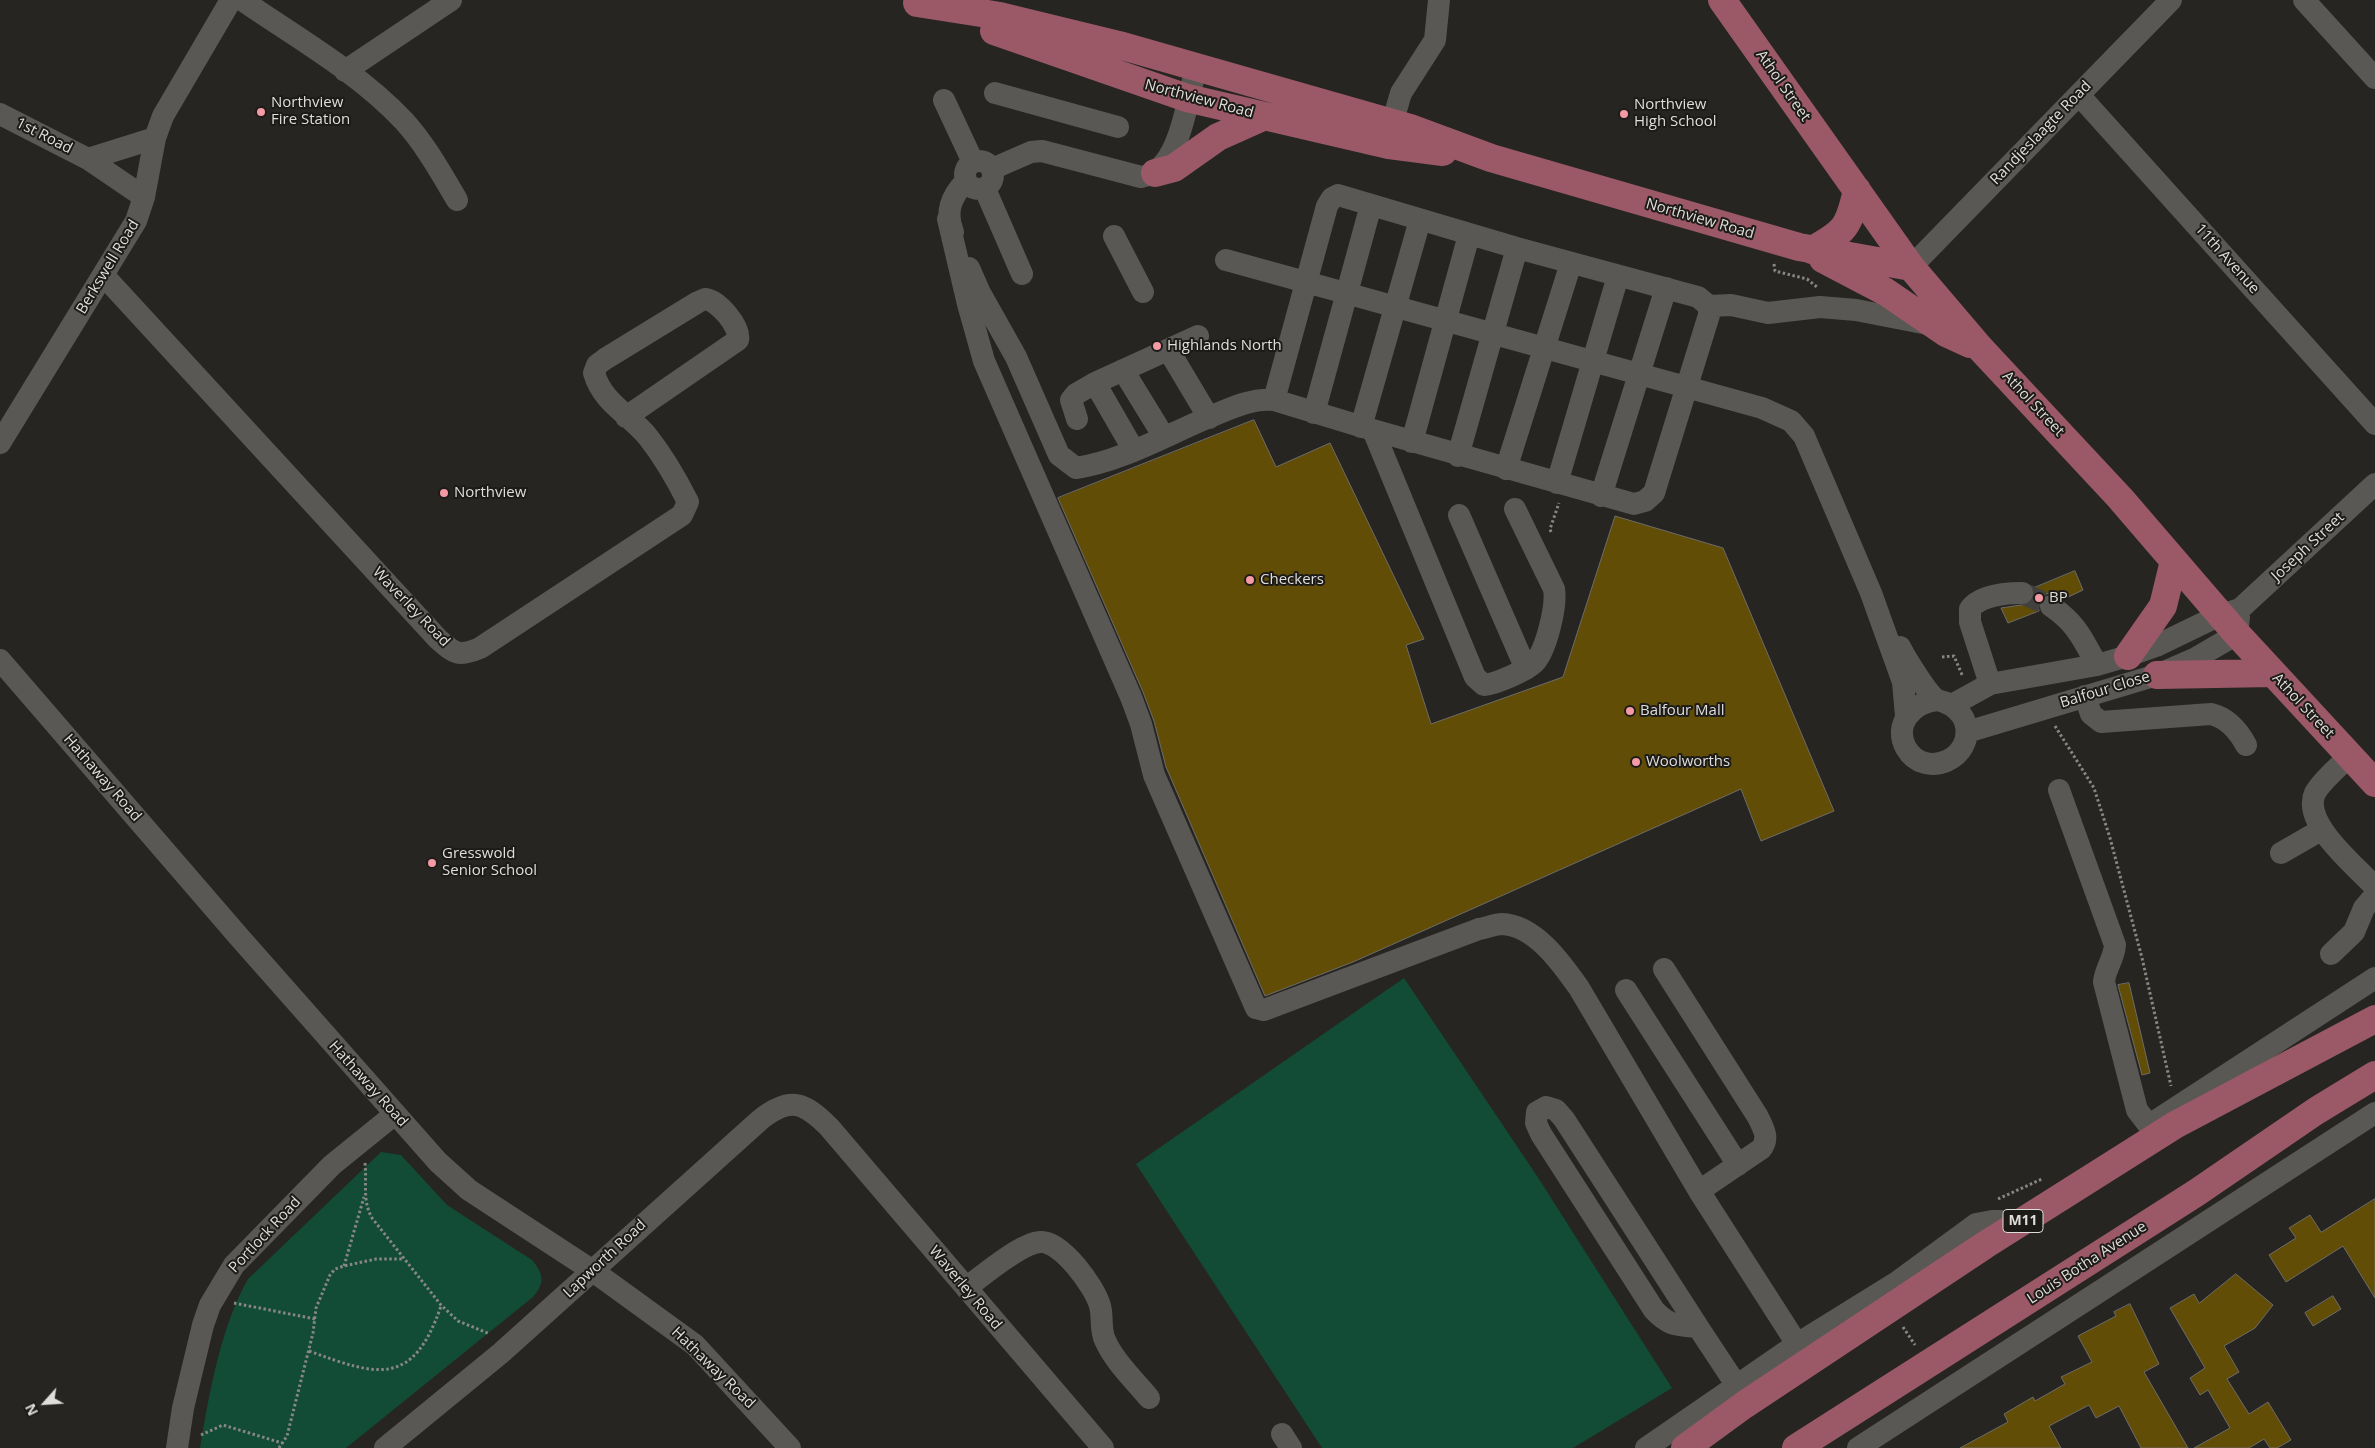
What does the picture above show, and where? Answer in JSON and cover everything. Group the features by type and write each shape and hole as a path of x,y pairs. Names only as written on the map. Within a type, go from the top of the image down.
{"main road":[{"name":"Athol Street","path":"1722,0 1911,267 1980,348 2120,498 2174,561 2232,619 2273,673 2375,784"},
{"name":"Northview Road","path":"911,2 1188,98 1389,145 1491,158"},
{"name":"Northview Road","path":"911,2 1000,16 1119,45 1392,124 1491,158 1797,246 1911,267"},
{"path":"1155,174 1174,168 1218,137 1265,116"},
{"path":"1797,246 1834,238 1845,228 1852,214 1857,190"},
{"path":"1797,246 1886,292 1934,325 1960,340 1980,348"},
{"path":"2128,656 2163,606 2174,561"},
{"path":"2157,675 2273,673"},
{"name":"M11","path":"1685,1448 1744,1405 1891,1308 2175,1125 2375,1018"},
{"name":"Louis Botha Avenue","path":"1796,1448 2203,1189 2316,1110 2375,1075"}],"street":[{"name":"Berkswell Road","path":"0,443 136,221 144,197 156,138 168,105 231,0"},
{"path":"242,0 378,95 405,122 431,156 457,200"},
{"path":"345,71 451,0"},
{"path":"1392,124 1401,93 1435,40 1439,0"},
{"path":"2304,0 2375,78"},
{"name":"Randjeslaagte Road","path":"1911,267 2169,1"},
{"path":"1196,68 1174,147 1167,162 1155,174 1141,177 1042,151 1031,152 979,176 956,191 950,206 948,219 968,304 984,361 1131,697 1142,724 1154,775 1256,1008 1264,1010 1479,929 1502,924 1528,933 1556,956 1579,988 1699,1191 1797,1344"},
{"path":"995,93 1118,127"},
{"name":"11th Avenue","path":"2079,95 2375,424"},
{"path":"944,100 1022,274"},
{"name":"1st Road","path":"0,114 88,159 144,197"},
{"name":"1st Road","path":"88,159 156,138"},
{"path":"1274,400 1327,206 1332,198 1338,195 1469,235 1698,296 1709,306 1732,305 1768,313 1820,307 1856,310 1934,325"},
{"path":"1314,412 1371,205"},
{"path":"948,219 980,293 1016,357 1059,455 1076,468 1090,466 1239,405 1256,401 1274,400 1458,456 1634,504 1645,501 1654,492 1708,315 1709,306"},
{"path":"1420,220 1367,428 1475,677 1479,682 1488,684 1526,669 1535,662 1542,650 1556,597 1551,582 1515,509"},
{"path":"1412,442 1469,235"},
{"path":"1114,236 1143,292"},
{"path":"1458,456 1517,248"},
{"path":"1226,260 1762,408 1791,421 1804,436 1871,593 1903,682 1906,716 1902,737 1906,747 1912,756 1932,765 1942,764 1956,756 1965,742 1965,721 1952,700 1905,656 1882,610 1871,593"},
{"path":"1506,469 1571,263"},
{"name":"Waverley Road","path":"104,276 438,639 457,654 465,654 480,648 682,515 688,502 683,492 647,436 626,417 602,389 596,378 595,369 605,358 705,299 717,303 735,327 739,337 734,344 626,417"},
{"path":"1562,485 1618,276"},
{"path":"1601,496 1666,288"},
{"path":"1077,419 1071,400 1076,394 1095,383 1169,351 1198,336"},
{"path":"1169,351 1209,418"},
{"path":"1123,370 1164,437"},
{"path":"1095,383 1133,449"},
{"name":"Joseph Street","path":"2232,619 2375,484"},
{"path":"1459,515 1526,669"},
{"path":"1990,684 1970,622 1970,609 1980,602 2006,593 2022,593"},
{"path":"2051,606 2070,619 2097,665"},
{"name":"Balfour Close","path":"1952,700 1990,684 2097,665 2232,619"},
{"name":"Balfour Close","path":"1966,732 2157,675 2196,658 2232,619"},
{"name":"Hathaway Road","path":"0,660 438,1162 463,1185 593,1271 665,1321 695,1345 790,1448"},
{"path":"2085,696 2091,714 2102,722 2211,714 2222,717 2239,732 2246,744"},
{"path":"1906,716 1914,707 1924,702 1952,700"},
{"path":"2349,756 2316,792 2313,802 2314,815 2321,830 2375,887"},
{"path":"2059,790 2115,945 2115,955 2104,974 2104,982 2137,1110 2147,1123 2154,1122 2375,978"},
{"path":"2281,853 2321,830"},
{"path":"2331,954 2354,932 2364,908 2375,894"},
{"path":"1664,970 1758,1117 1766,1133 1766,1141 1761,1149 1699,1191"},
{"path":"1626,990 1738,1165"},
{"name":"Lapworth Road","path":"385,1448 515,1341 771,1112 791,1104 800,1105 810,1110 829,1127"},
{"path":"1698,1327 1673,1325 1664,1321 1654,1310 1541,1134 1536,1123 1537,1112 1546,1106 1556,1110 1564,1119 1698,1327 1736,1386"},
{"name":"Louis Botha Avenue","path":"1858,1448 2375,1113"},
{"name":"Portlock Road","path":"178,1447 194,1360 203,1325 213,1299 234,1265 332,1165 395,1114"},
{"name":"Waverley Road","path":"829,1127 1103,1448"},
{"path":"1646,1448 1797,1344 1896,1282 1976,1224 1992,1221 2024,1221"},
{"path":"966,1288 1025,1246 1040,1241 1052,1244 1067,1256 1095,1293 1100,1306 1103,1338 1149,1398"}],"path":[{"path":"1797,246 1773,266 1775,272 1808,279 1815,284 1819,292 1820,307"},
{"path":"1554,537 1550,529 1562,485"},
{"path":"1942,657 1954,656 1952,700"},
{"path":"344,1266 364,1194 366,1178 364,1139"},
{"path":"364,1194 366,1208 372,1218 441,1306 458,1321 481,1332 515,1341"},
{"path":"279,1448 288,1436 322,1290 330,1275 335,1269 344,1266 376,1260 404,1259"},
{"path":"213,1299 315,1319"},
{"path":"309,1351 353,1367 382,1371 395,1368 410,1359 424,1342 434,1325 441,1306"},
{"path":"1891,1308 1927,1364"},
{"path":"178,1447 223,1425 282,1443"}],"green space":[{"path":"1404,978 1537,1176 1672,1388 1573,1448 1322,1448 1136,1164"},
{"path":"381,1152 401,1155 447,1205 532,1260 539,1270 542,1279 537,1292 346,1448 200,1448 212,1383 223,1339 230,1318 248,1279"}],"building":[{"name":"Balfour Mall","path":"1254,420 1276,467 1330,443 1424,639 1406,645 1431,724 1563,677 1615,516 1723,548 1834,811 1761,841 1741,789 1353,962 1265,996 1166,767 1154,721 1143,692 1058,498"},
{"path":"2075,571 2083,590 2064,599 2053,593 2045,594 2038,604 2039,611 2008,623 2001,608 2028,604 2034,599 2034,588"},
{"path":"2129,983 2150,1073 2142,1075 2118,985"},
{"path":"2375,1199 2375,1298 2343,1246 2286,1282 2269,1255 2296,1238 2289,1228 2310,1215 2321,1232"},
{"path":"2236,1274 2273,1305 2255,1328 2224,1346 2239,1372 2227,1379 2249,1414 2268,1402 2291,1440 2277,1448 2270,1448 2264,1439 2249,1448 2194,1448 2230,1428 2208,1390 2200,1395 2190,1378 2205,1368 2170,1308 2194,1294 2199,1303"},
{"path":"2333,1296 2341,1309 2313,1326 2305,1313"},
{"path":"2130,1304 2159,1364 2144,1372 2188,1448 2141,1448 2119,1406 2096,1418 2089,1405 2049,1426 2061,1448 1960,1448 2008,1422 2004,1414 2033,1397 2035,1401 2065,1384 2061,1377 2092,1362 2078,1336 2116,1316 2114,1312"}],"tunnel":[{"path":"2022,593 2051,606"}],"place":[{"name":"Northview Fire Station","path":"261,112"},
{"name":"Northview High School","path":"1624,114"},
{"name":"Highlands North","path":"1157,346"},
{"name":"Northview","path":"444,493"},
{"name":"Checkers","path":"1250,580"},
{"name":"BP","path":"2039,598"},
{"name":"Balfour Mall","path":"1630,711"},
{"name":"Woolworths","path":"1636,762"},
{"name":"Gresswold Senior School","path":"432,863"}]}
